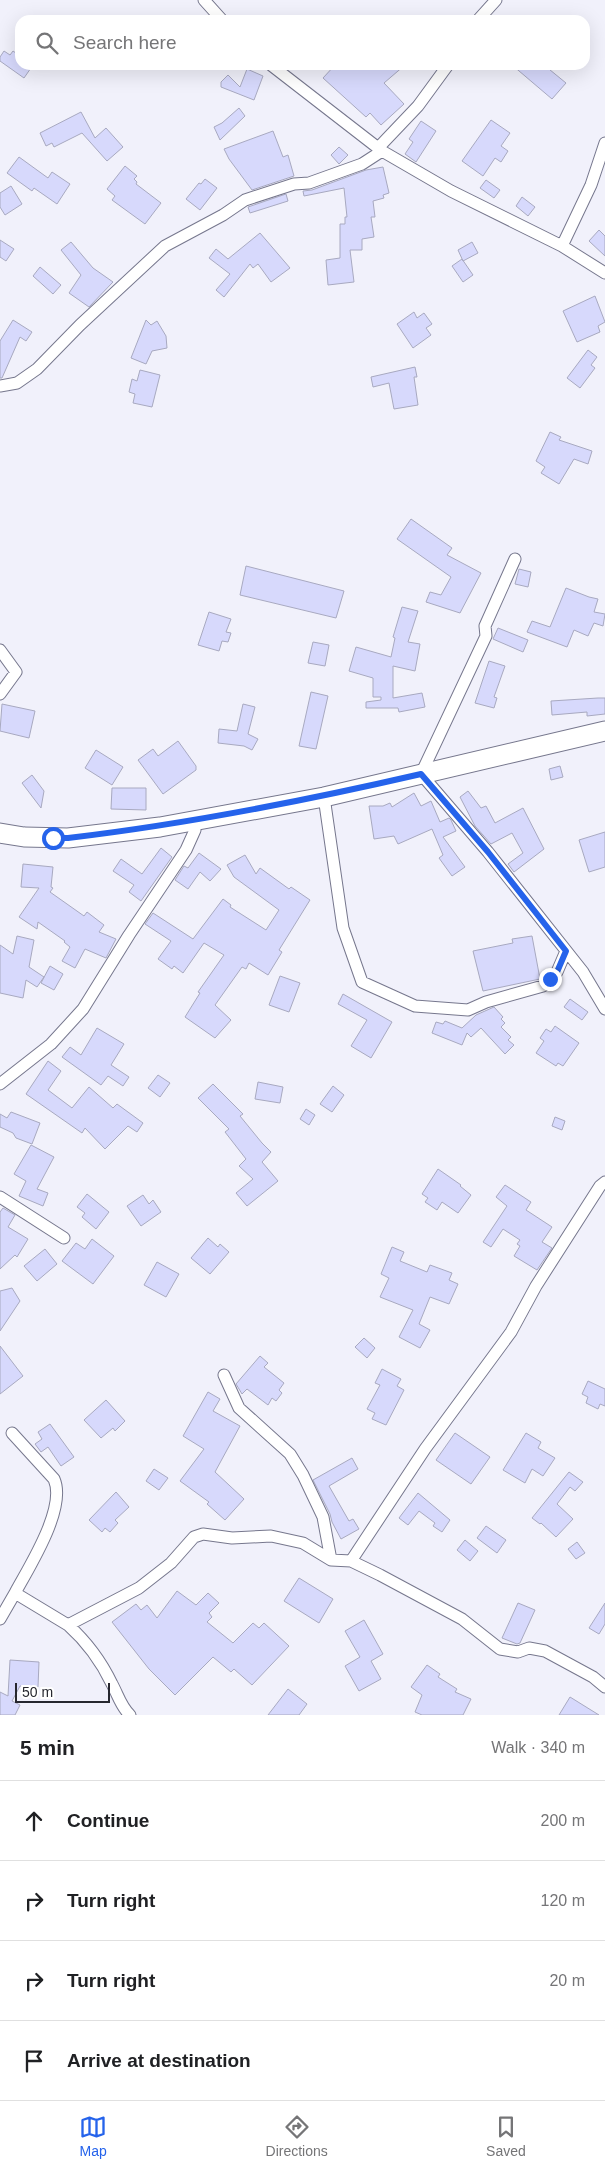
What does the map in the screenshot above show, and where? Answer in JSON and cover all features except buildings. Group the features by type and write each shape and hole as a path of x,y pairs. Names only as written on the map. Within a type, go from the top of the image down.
{"main road":[{"path":"0,833 68,838 194,821 324,797 605,731"}],"street":[{"path":"204,0 218,15"},
{"path":"482,15 496,0"},
{"path":"277,70 380,149 452,191 562,246 605,273"},
{"path":"0,386 17,383 37,369 80,325 165,246 223,215 245,200 294,184 308,183 362,164 380,149 418,106 444,70"},
{"path":"562,246 591,185 605,143"},
{"path":"515,559 485,626 486,636 421,774 488,852 583,972 605,1009"},
{"path":"0,650 16,672 0,694"},
{"path":"324,797 343,928 362,982 415,1006 468,1010 486,1002 543,986 557,972 566,951"},
{"path":"0,1084 52,1044 83,1009 129,935 186,850 195,830 194,821"},
{"path":"351,1561 425,1449 510,1332 536,1286 600,1186 605,1182"},
{"path":"0,1197 64,1238"},
{"path":"224,1376 239,1408 290,1454 304,1475 323,1517 331,1560"},
{"path":"0,1619 45,1539 58,1497 58,1487 54,1479 12,1433"},
{"path":"68,1625 139,1588 171,1562 194,1537 203,1534 232,1538 271,1536 303,1543 331,1560 351,1561 462,1619 500,1649 518,1652 530,1648 546,1650 593,1677 605,1687"},
{"path":"15,1593 68,1625 87,1642 112,1683 124,1710 130,1715"}],"route":[{"path":"53,838 68,838 160,827 324,797 421,774 488,852 566,951 557,972 550,979"}]}
